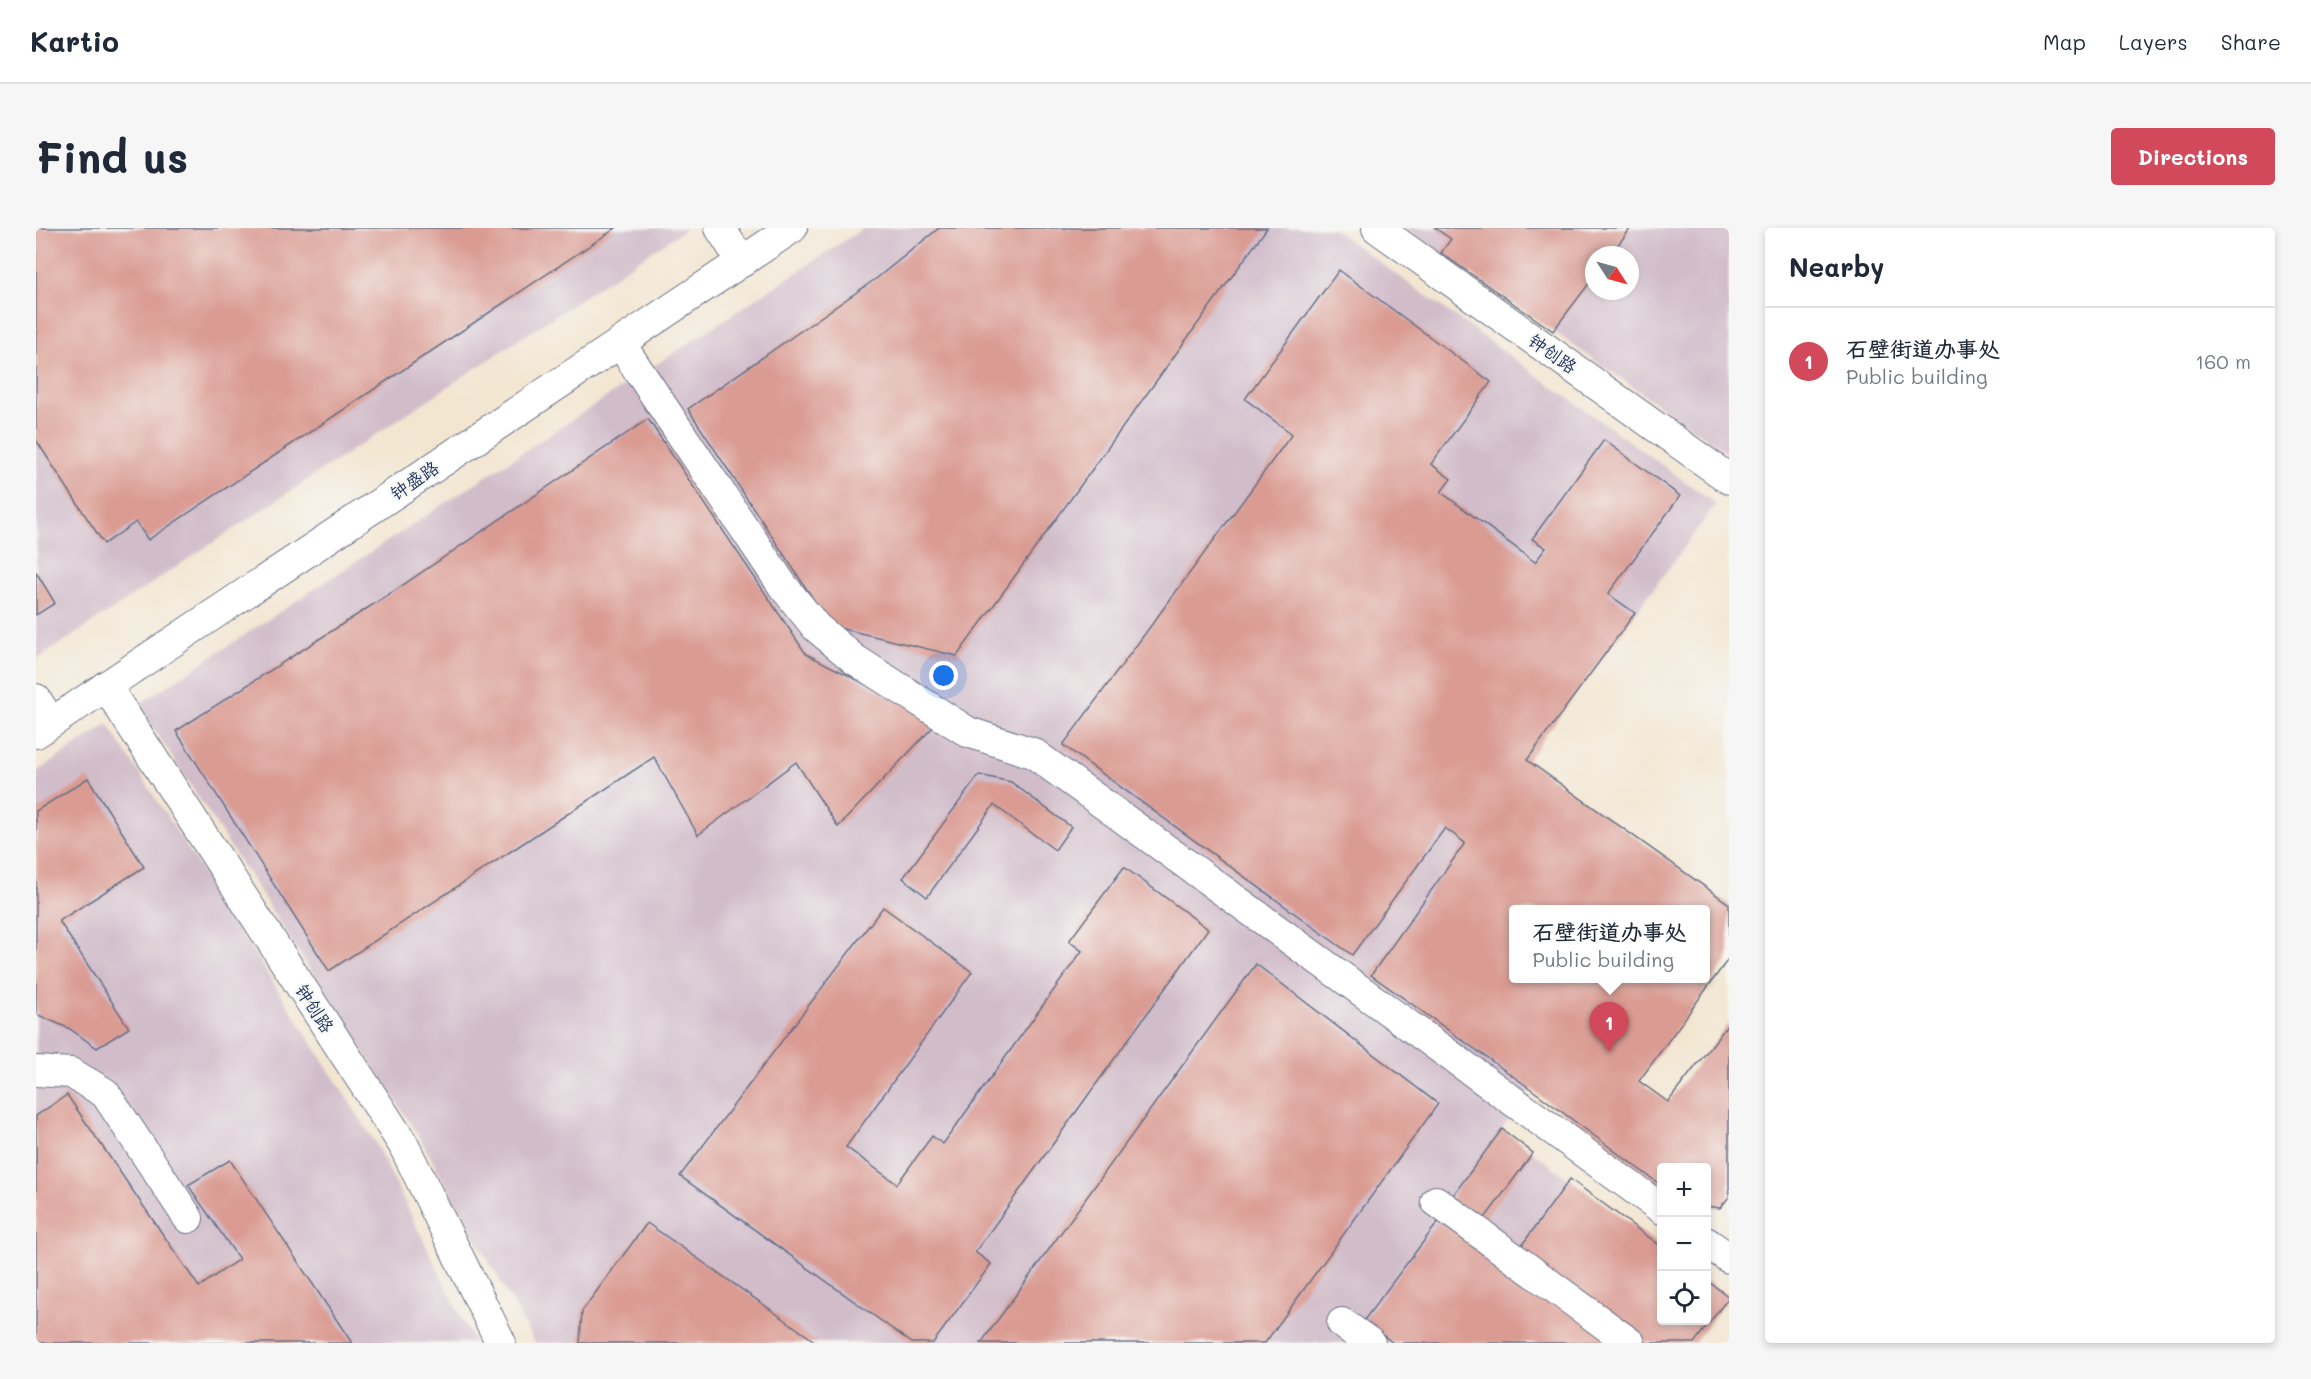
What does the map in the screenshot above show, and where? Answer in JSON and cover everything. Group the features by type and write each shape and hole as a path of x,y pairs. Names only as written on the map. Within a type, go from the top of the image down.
{"street":[{"path":"720,228 742,262"},
{"name":"钟盛路","path":"41,718 106,686 792,228"},
{"name":"钟创路","path":"1377,228 1729,478"},
{"path":"620,344 783,586 816,627 854,659 968,732 1033,753 1657,1205"},
{"name":"钟创路","path":"106,686 403,1144 501,1343"},
{"path":"36,1071 71,1073 105,1093 188,1218"},
{"path":"1436,1201 1630,1343"},
{"path":"1711,1245 1729,1258"},
{"path":"1342,1323 1370,1343"}],"shaded area":[{"path":"36,228 687,228 36,660"},
{"path":"864,228 1332,228 1716,504 1527,760 1513,905 1509,905 1509,983 1607,983 1502,1129 1657,1244 1657,1325 1708,1325 1694,1343 535,1343 418,1135 138,705"},
{"path":"1405,228 1729,228 1729,454"},
{"path":"108,724 375,1142 474,1343 36,1343 36,772"},
{"path":"1711,1283 1729,1297 1711,1321"}],"building":[{"path":"36,228 616,228 148,540 136,522 104,544 36,440"},
{"path":"939,228 1267,228 957,656 831,626 688,409 877,278"},
{"path":"1435,228 1631,228 1617,246 1585,246 1585,289 1553,331 1441,253 1451,239"},
{"path":"1339,270 1491,382 1431,464 1451,479 1441,492 1535,562 1546,548 1532,539 1604,440 1680,496 1608,594 1635,613 1527,760 1729,904 1729,958 1639,1081 1668,1102 1729,1023 1729,1197 1720,1208 1711,1207 1711,1163 1657,1163 1657,1182 1371,975 1465,843 1445,828 1352,955 1063,745 1292,434 1245,399"},
{"path":"648,419 806,654 933,718 933,727 838,827 796,762 698,835 654,757 329,971 176,731 391,593"},
{"path":"36,572 55,603 36,615"},
{"path":"979,775 1011,782 1071,827 1055,850 994,805 927,897 903,878"},
{"path":"88,778 144,867 59,921 129,1028 97,1048 70,1029 36,1014 36,811"},
{"path":"1124,867 1208,929 975,1252 991,1264 933,1343 912,1343 680,1176 883,907 972,972 846,1147 897,1184 932,1136 943,1144 1082,951 1069,941"},
{"path":"1256,964 1438,1104 1265,1343 981,1343"},
{"path":"67,1095 199,1287 239,1259 188,1185 230,1160 352,1343 36,1343 36,1116"},
{"path":"1502,1129 1533,1153 1480,1225 1448,1202"},
{"path":"1570,1179 1657,1243 1657,1325 1708,1325 1694,1343 1638,1343 1516,1253"},
{"path":"1445,1213 1618,1343 1393,1343 1364,1320"},
{"path":"647,1223 817,1343 580,1343 582,1311"},
{"path":"1711,1284 1729,1297 1711,1321"}],"place":[{"name":"石壁街道办事处","path":"1609,1052"}]}
